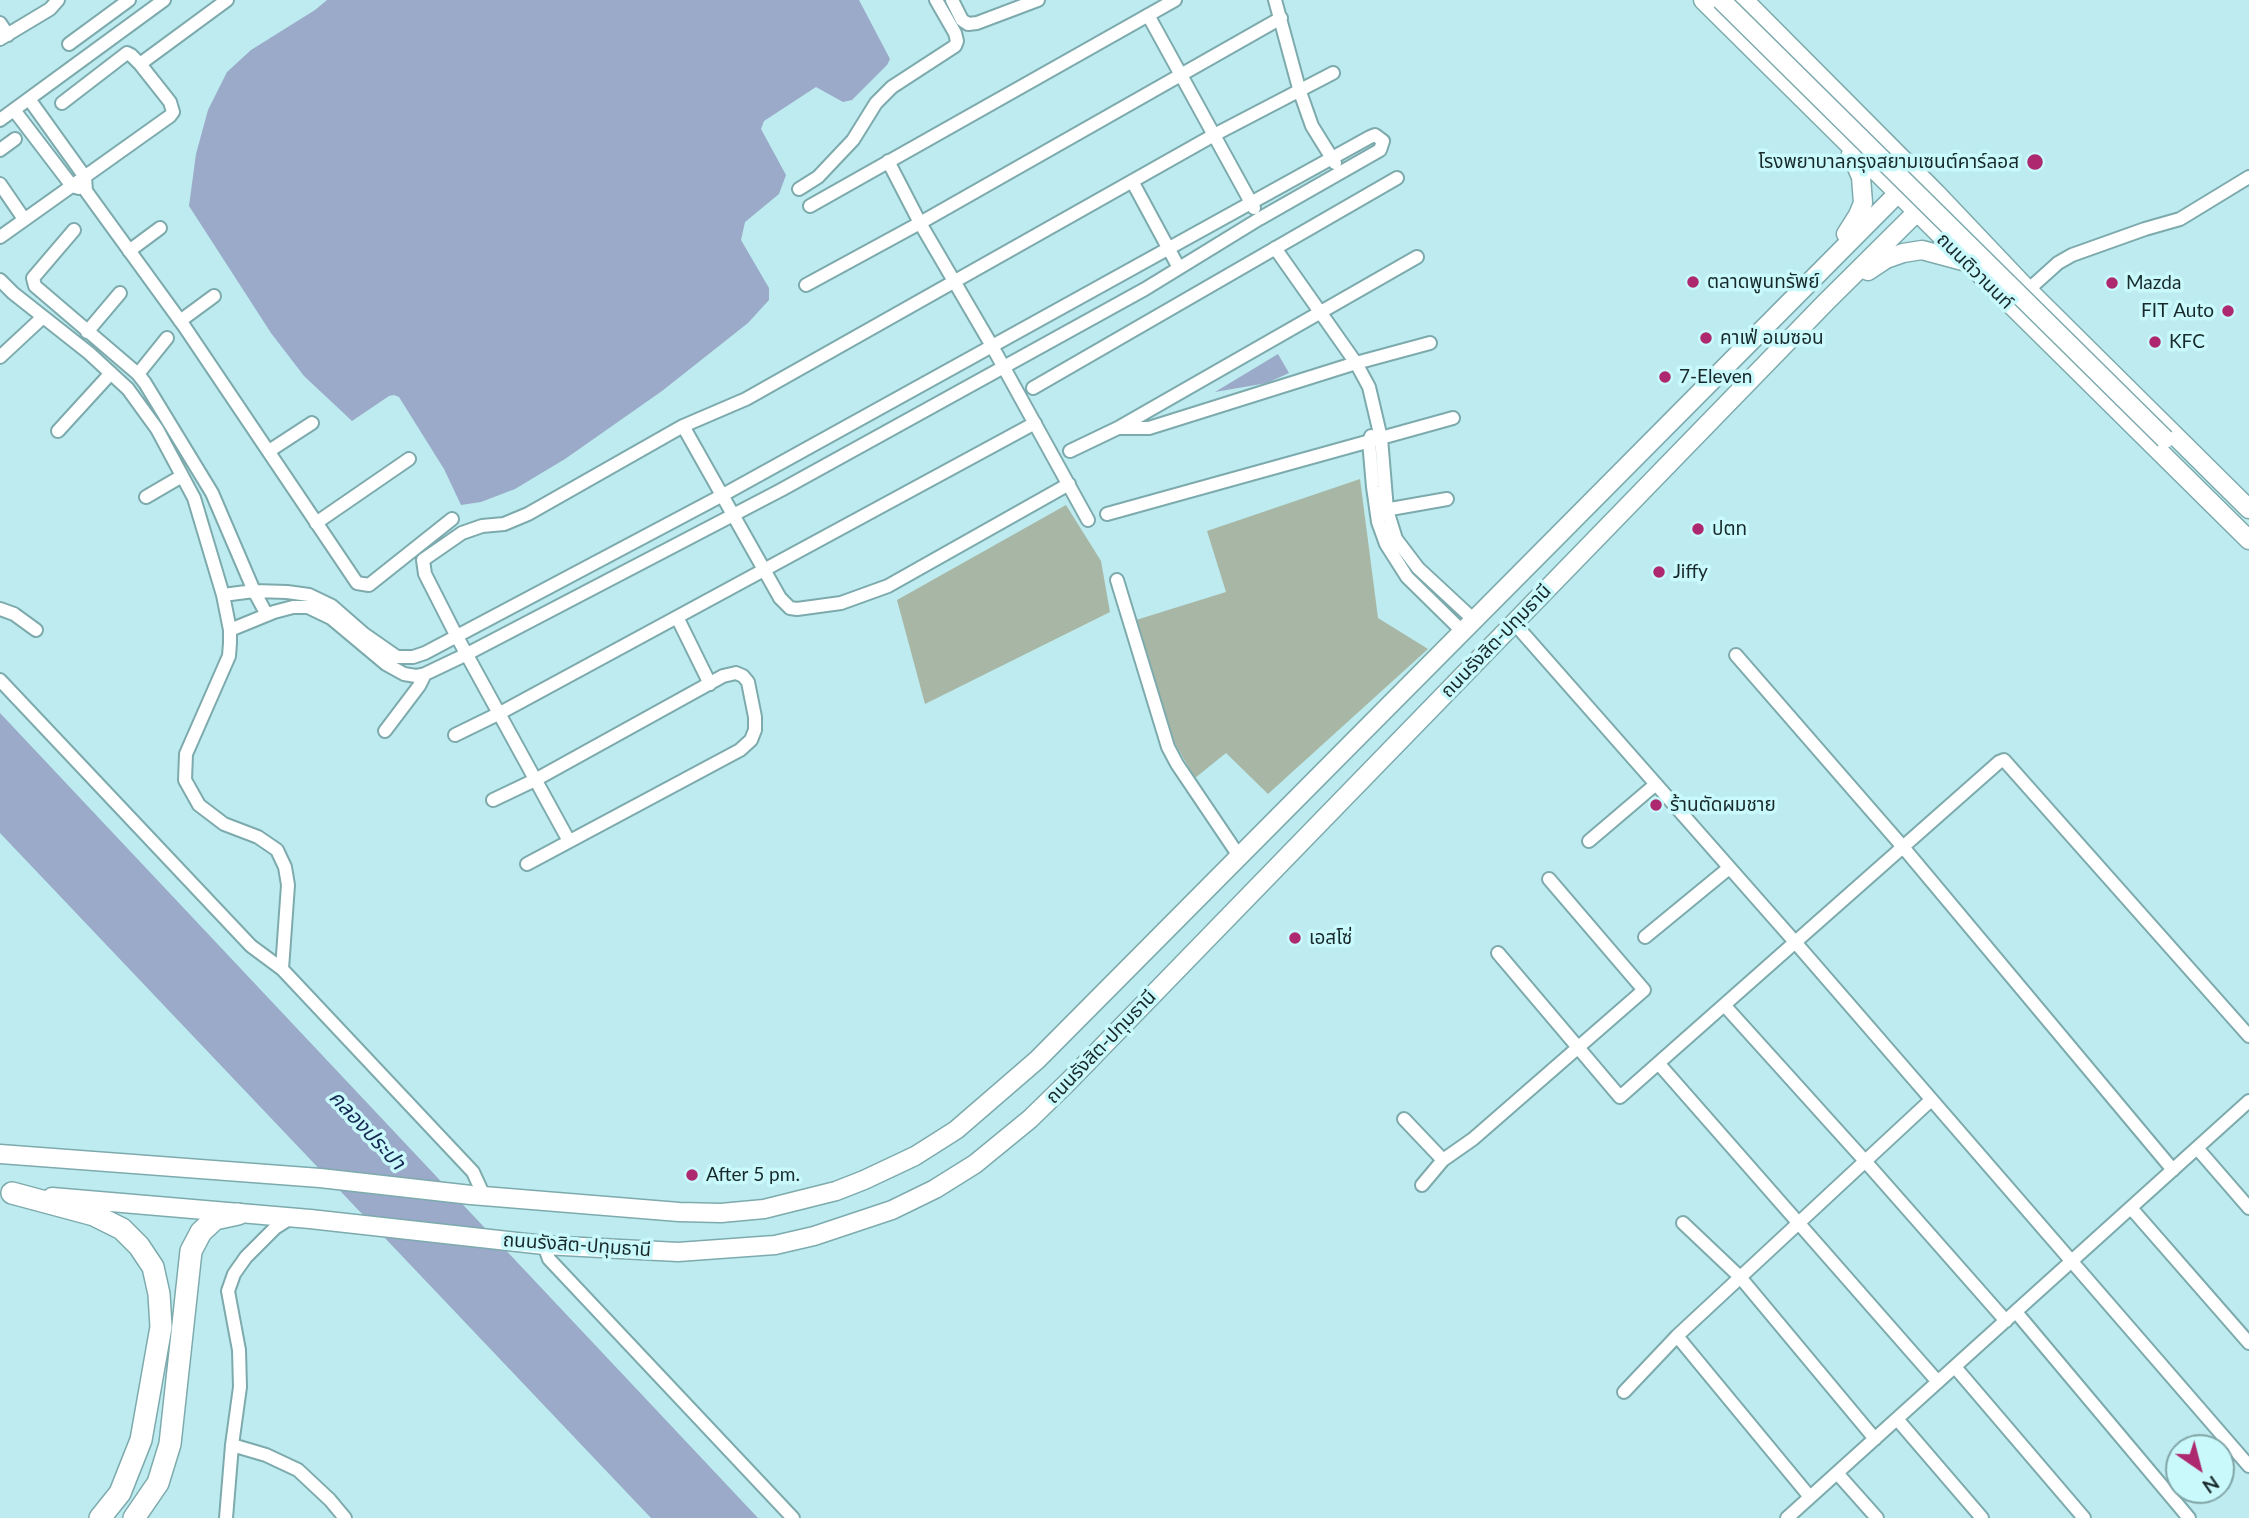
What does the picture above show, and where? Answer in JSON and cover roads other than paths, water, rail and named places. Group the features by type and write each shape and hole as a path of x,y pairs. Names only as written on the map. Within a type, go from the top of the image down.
{"highway":[{"path":"6,1192 94,1215 122,1229 139,1246 153,1267 159,1294 161,1327 141,1440 120,1493 100,1518"},
{"path":"134,1518 158,1483 170,1444 191,1251 201,1232 215,1219 238,1214"}],"main road":[{"name":"ถนนติวานนท์","path":"1703,0 2249,540"},
{"path":"1721,0 2249,523"},
{"name":"ถนนติวานนท์","path":"1744,0 1936,193 2028,290 2249,509"},
{"path":"1803,99 1816,100 1822,94 1822,79"},
{"path":"1810,282 1853,225 1863,203 1861,177 1846,142"},
{"name":"ถนนรังสิต-ปทุมธานี","path":"0,1154 320,1178 678,1212 721,1213 764,1209 800,1201 864,1180 936,1144 1037,1060 1916,175"},
{"name":"ถนนรังสิต-ปทุมธานี","path":"6,1192 310,1219 544,1245 678,1252 775,1245 814,1236 892,1210 956,1177 1003,1142 1049,1100 1826,302 1936,193"},
{"path":"1826,302 1870,269 1903,253 1923,250 1966,262"},
{"path":"2022,316 2018,306 2028,290"},
{"path":"1399,695 1422,718"}],"street":[{"path":"0,23 4,37 50,9 58,0"},
{"path":"69,44 129,0"},
{"path":"0,120 164,0"},
{"path":"140,64 227,0"},
{"path":"799,189 818,177 853,140 882,96 901,80 956,46 955,33 936,0"},
{"path":"952,0 962,20 968,24 1038,0"},
{"path":"810,206 1175,0"},
{"path":"1275,0 1312,126 1341,172"},
{"path":"1148,15 1259,219"},
{"path":"806,285 1281,18"},
{"path":"0,237 173,112 170,102 140,64 127,53 62,103"},
{"path":"569,841 456,635 425,574 423,560 471,529 504,524 528,514 683,426 746,399 1214,135 1333,73"},
{"path":"29,99 85,177 86,191 180,321 357,583 369,585 452,519"},
{"path":"14,110 72,186 86,191"},
{"path":"223,595 254,591 309,595 332,606 364,634 397,657 413,657 425,653 721,495 1370,137 1375,135 1383,141 1380,150 1179,268 910,419 732,515 425,674 404,674 386,664 331,618 308,607 293,607 230,630"},
{"path":"0,150 15,139"},
{"path":"888,161 920,223 992,345 1088,520"},
{"path":"2028,290 2058,263 2072,255 2180,219 2249,177"},
{"path":"1033,387 1397,178"},
{"path":"1132,181 1179,268"},
{"path":"0,184 24,219"},
{"path":"129,251 160,228"},
{"path":"74,230 36,274 33,282 39,291 138,374 212,493 267,615"},
{"path":"1275,248 1356,363 1369,387 1376,423 1375,440 1386,544 1398,565 1424,595 1468,626"},
{"path":"1070,451 1118,428 1417,257"},
{"path":"0,280 128,389 157,429 194,498 223,595 230,630 229,656 186,754 184,780 199,805 224,824 258,837 277,850 285,867 288,885 282,969"},
{"path":"87,332 120,293"},
{"path":"180,321 214,296"},
{"path":"1081,296 1093,317"},
{"path":"0,357 43,317"},
{"path":"138,374 167,338"},
{"path":"1118,428 1149,428 1165,424 1356,363 1430,343"},
{"path":"58,431 111,373"},
{"path":"899,397 910,419"},
{"path":"1107,514 1453,418"},
{"path":"269,451 312,423"},
{"path":"455,735 1035,423"},
{"path":"683,426 763,570 780,598 790,608 841,603 888,586 1069,484"},
{"path":"316,523 409,459"},
{"path":"146,497 181,476"},
{"path":"1382,511 1447,499"},
{"path":"1117,580 1168,747 1239,856"},
{"path":"0,609 14,614 36,630"},
{"path":"677,617 710,684"},
{"path":"1514,623 2249,1465"},
{"path":"1736,655 1903,848 2173,1170"},
{"path":"493,800 723,676 736,673 748,682 755,730 751,740 740,750 527,864"},
{"path":"386,731 425,674"},
{"path":"0,680 251,946 282,969 473,1172 478,1195"},
{"path":"1498,953 1620,1097 2004,760 2249,1035"},
{"path":"1589,841 1656,784"},
{"path":"1645,937 1729,868"},
{"path":"1422,1185 1443,1160 1473,1139 1644,990 1549,879"},
{"path":"1725,1006 2006,1321"},
{"path":"1659,1065 1938,1382"},
{"path":"1624,1392 1677,1336 1931,1100"},
{"path":"1787,1518 2249,1101"},
{"path":"1404,1119 1443,1160"},
{"path":"2197,1148 2249,1208"},
{"path":"2131,1208 2249,1342"},
{"path":"226,1518 240,1387 239,1350 228,1291 234,1274 246,1257 275,1228 289,1219"},
{"path":"1683,1223 1740,1277 1875,1439"},
{"path":"544,1245 549,1259 793,1518"},
{"path":"2016,1312 2189,1518"},
{"path":"1677,1336 1810,1497"},
{"path":"1955,1367 2084,1518"},
{"path":"1897,1419 1982,1518"},
{"path":"232,1445 266,1455 298,1470 345,1518"},
{"path":"1837,1473 1877,1518"}],"water":[{"path":"327,0 859,0 890,59 852,100 843,102 816,87 764,121 761,129 786,175 779,194 745,222 741,240 769,288 769,300 748,323 662,391 565,459 515,489 481,502 461,505 444,469 399,397 389,396 352,421 304,376 271,333 189,206 196,154 208,110 227,72 251,50"},
{"path":"1278,354 1289,373 1267,383 1215,392"},
{"name":"คลองประปา","path":"0,713 758,1518 651,1518 0,833"}],"place":[{"name":"โรงพยาบาลกรุงสยามเซนต์คาร์ลอส","path":"2035,162"},
{"name":"ตลาดพูนทรัพย์","path":"1693,282"},
{"name":"Mazda","path":"2112,283"},
{"name":"FIT Auto","path":"2228,311"},
{"name":"คาเฟ่ อเมซอน","path":"1706,338"},
{"name":"KFC","path":"2155,342"},
{"name":"7-Eleven","path":"1665,377"},
{"name":"ปตท","path":"1698,529"},
{"name":"Jiffy","path":"1659,572"},
{"name":"ร้านตัดผมชาย","path":"1656,805"},
{"name":"เอสโซ่","path":"1295,938"},
{"name":"After 5 pm.","path":"692,1175"}]}
